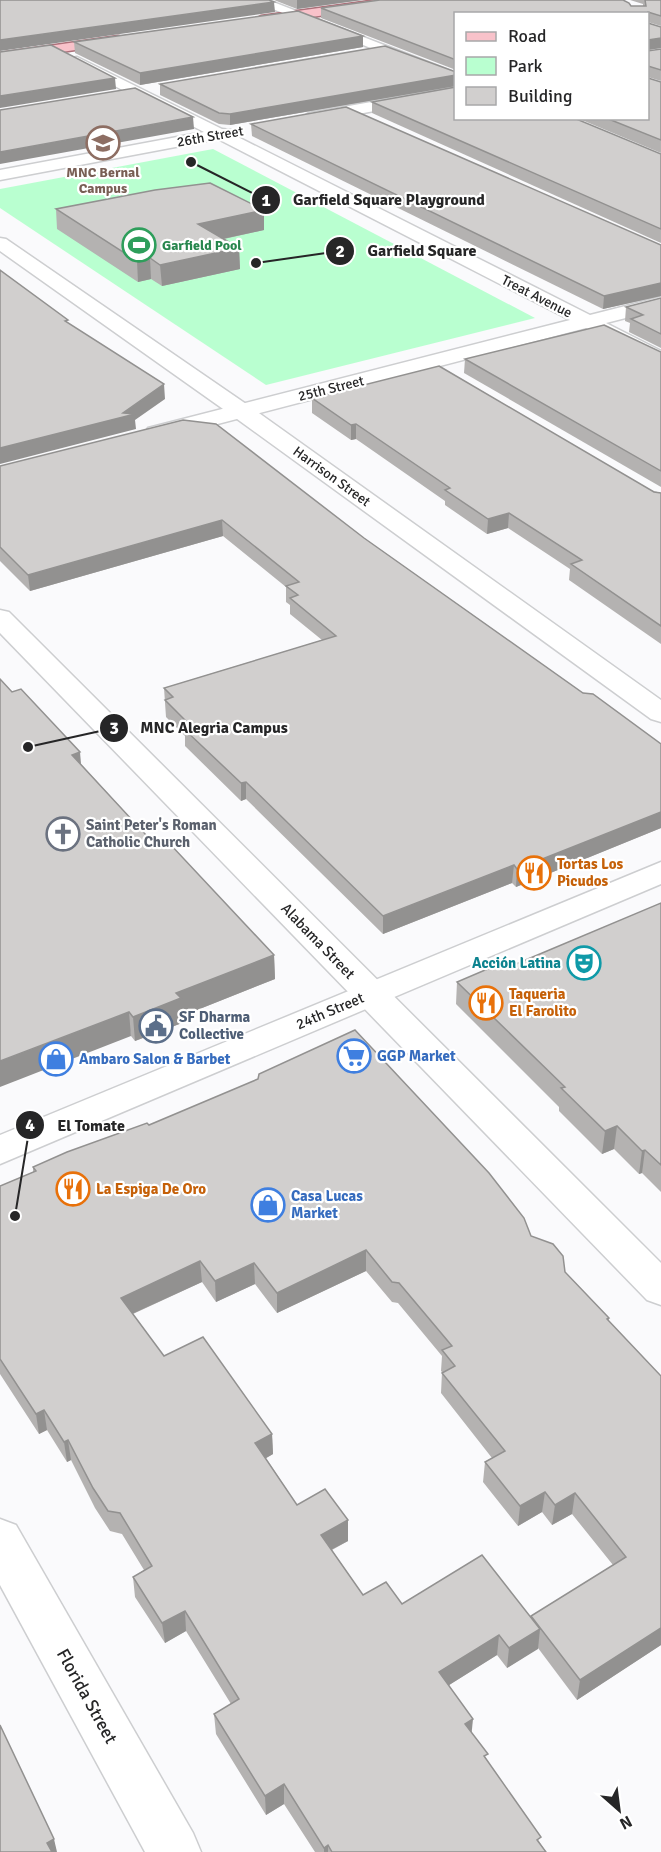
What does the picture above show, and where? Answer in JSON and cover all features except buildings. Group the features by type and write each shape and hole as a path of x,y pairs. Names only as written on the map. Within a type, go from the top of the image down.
{"main road":[{"path":"349,0 280,10 248,18 299,15 405,0"},
{"path":"0,48 133,34 54,50 0,57"}],"street":[{"path":"256,0 454,77"},
{"name":"Treat Avenue","path":"54,50 661,359"},
{"path":"360,54 384,50"},
{"path":"113,96 166,87"},
{"path":"295,121 454,91"},
{"path":"348,111 373,122"},
{"name":"26th Street","path":"0,175 252,128"},
{"name":"Harrison Street","path":"0,243 241,411 661,713"},
{"name":"25th Street","path":"139,438 661,303"},
{"path":"428,363 456,379"},
{"name":"Alabama Street","path":"0,618 661,1289"},
{"name":"24th Street","path":"0,1150 661,872"},
{"name":"Florida Street","path":"0,1540 174,1852"}],"green space":[{"path":"213,149 535,318 266,385 0,208 0,189"}],"place":[{"name":"MNC Bernal Campus","path":"103,143"},
{"name":"Garfield Square Playground","path":"191,162"},
{"name":"Garfield Pool","path":"139,245"},
{"name":"Garfield Square","path":"256,263"},
{"name":"MNC Alegria Campus","path":"28,747"},
{"name":"Saint Peter's Roman Catholic Church","path":"63,834"},
{"name":"Tortas Los Picudos","path":"534,873"},
{"name":"Acción Latina","path":"584,963"},
{"name":"Taqueria El Farolito","path":"486,1003"},
{"name":"SF Dharma Collective","path":"156,1026"},
{"name":"GGP Market","path":"354,1056"},
{"name":"Ambaro Salon & Barbet","path":"56,1059"},
{"name":"La Espiga De Oro","path":"73,1189"},
{"name":"Casa Lucas Market","path":"268,1205"},
{"name":"El Tomate","path":"15,1216"}]}
